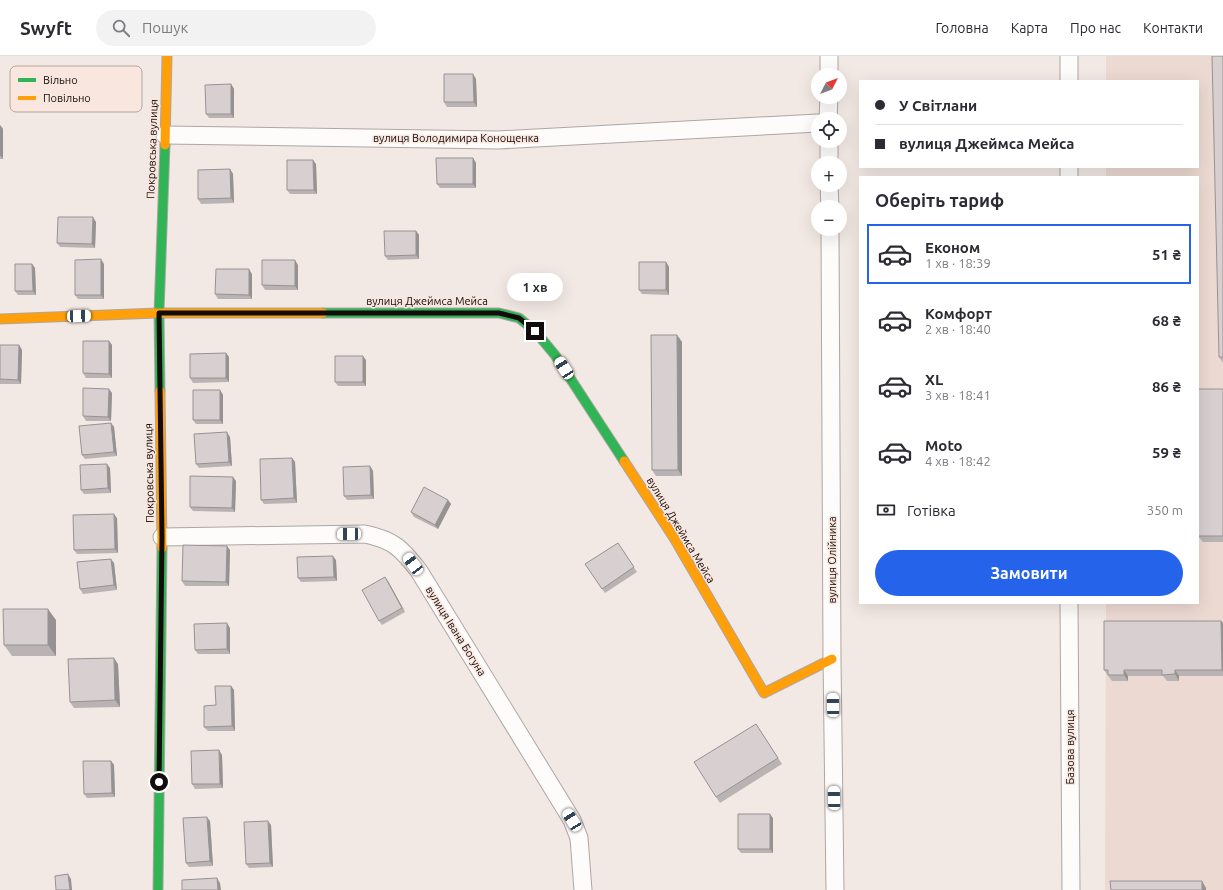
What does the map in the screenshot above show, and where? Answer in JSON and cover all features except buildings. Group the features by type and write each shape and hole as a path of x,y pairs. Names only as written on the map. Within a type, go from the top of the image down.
{"street":[{"name":"Покровська вулиця","path":"158,890 162,537 159,313 167,56"},
{"path":"829,56 829,68"},
{"path":"1069,56 1069,80"},
{"name":"вулиця Володимира Конощенка","path":"165,135 498,140 811,123"},
{"name":"вулиця Олійника","path":"830,236 832,659 836,890"},
{"name":"вулиця Джеймса Мейса","path":"0,319 159,313 499,313 519,318 535,331 564,368 674,538 764,693 832,659"},
{"name":"вулиця Івана Богуна","path":"162,537 365,534 381,537 395,545 407,556 419,571 572,820 579,838 583,890"},
{"name":"Базова вулиця","path":"1069,604 1071,890"}],"shaded area":[{"path":"1106,56 1223,56 1223,890 1105,890 1106,604 1199,604 1199,176 1106,176 1106,168 1199,168 1199,80 1106,80"}],"traffic: fast":[{"path":"160,391 159,313 165,145"},
{"path":"323,313 499,313 519,318 535,331 555,355 624,461"},
{"path":"158,890 162,548"}],"traffic: slow":[{"path":"165,145 167,56"},
{"path":"0,319 159,313 323,313"},
{"path":"160,391 162,548"},
{"path":"624,461 674,538 764,693 832,659"}],"route":[{"path":"159,782 162,537 159,313 499,313 519,318 535,331"}]}
